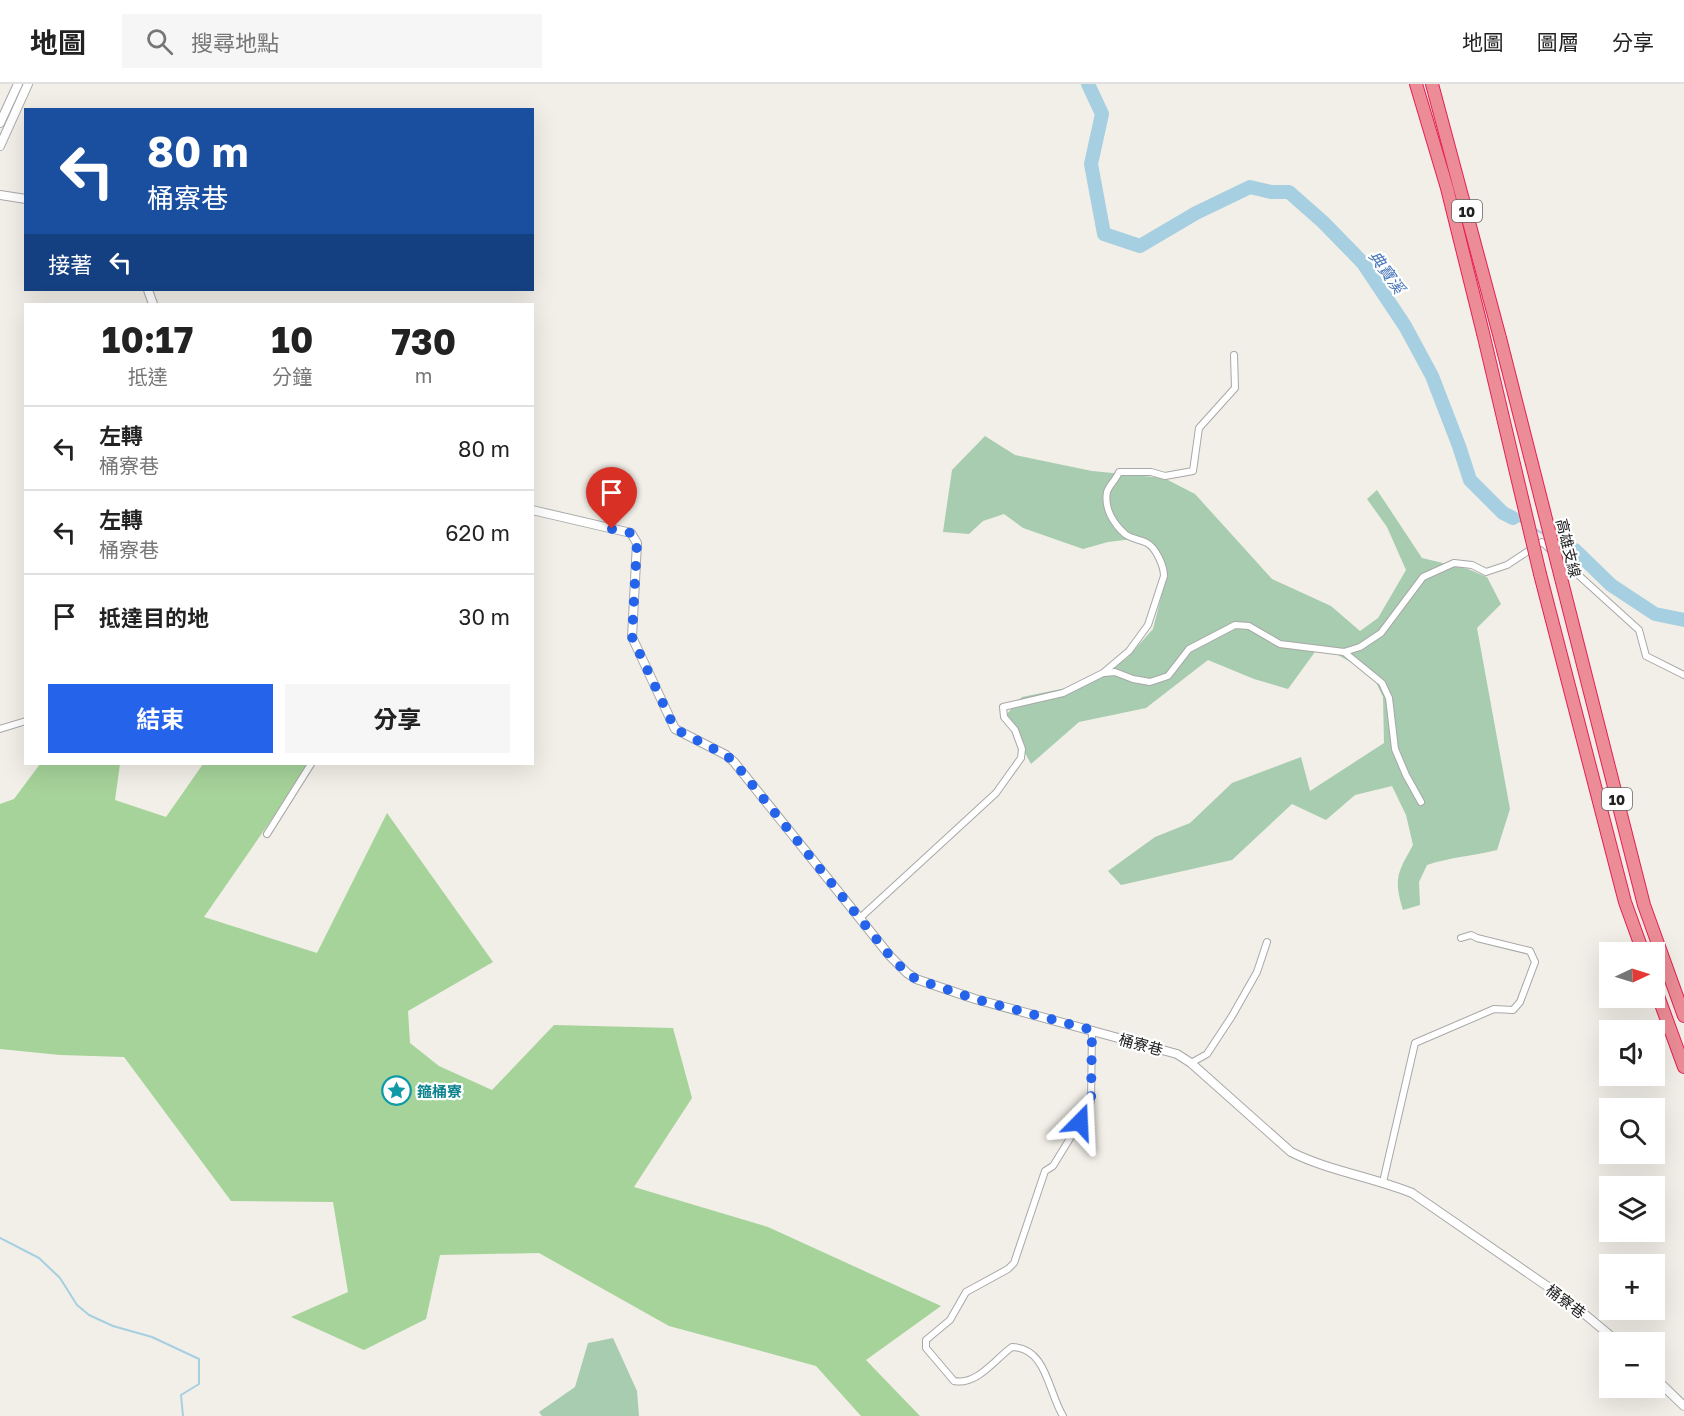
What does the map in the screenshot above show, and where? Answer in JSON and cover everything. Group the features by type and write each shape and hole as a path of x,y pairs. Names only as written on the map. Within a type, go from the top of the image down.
{"highway":[{"name":"10","path":"1416,84 1447,188 1540,574 1625,902 1639,942"},
{"name":"高雄支線","path":"1432,84 1500,338 1644,905 1684,1016"},
{"path":"1662,1008 1684,1067"}],"street":[{"path":"0,123 18,84"},
{"path":"0,146 28,84"},
{"path":"0,195 24,199"},
{"path":"860,918 996,794 1021,758 1022,749 1015,730 1004,717 1003,707 1063,693 1103,673 1129,651 1148,625 1164,576 1164,567 1149,544 1126,535 1106,509 1107,490 1119,472 1151,472 1165,476 1192,471 1199,428 1235,388 1234,355"},
{"name":"桶寮巷","path":"534,510 631,533 637,543 632,637 675,729 726,755 734,762 890,956 907,973 916,979 975,999 1177,1054 1191,1063 1291,1152 1306,1160 1383,1182 1412,1193 1570,1302 1606,1332"},
{"path":"1103,673 1115,672 1133,680 1150,682 1168,676 1189,649 1235,625 1249,626 1280,644 1344,652 1360,646 1381,633 1423,577 1454,563 1472,566 1486,572 1507,565 1542,542 1639,630 1646,656 1684,675"},
{"path":"1344,652 1382,683 1389,698 1395,749 1421,802"},
{"path":"0,729 24,722"},
{"path":"267,834 310,765"},
{"path":"1383,1182 1415,1043 1494,1009 1513,1010 1520,1002 1535,962 1530,951 1477,938 1471,934 1461,938"},
{"path":"1191,1063 1207,1054 1232,1016 1257,972 1267,942"},
{"path":"1063,1416 1041,1364 1032,1353 1022,1347 1012,1347 981,1374 959,1382 954,1381 926,1348 926,1340 950,1320 966,1292 1008,1269 1014,1263 1045,1171 1053,1166 1091,1101 1092,1030"},
{"path":"1665,1388 1684,1406"}],"green space":[{"path":"985,436 1015,455 1092,471 1164,478 1195,494 1272,579 1331,606 1360,631 1378,618 1406,570 1387,527 1367,499 1377,490 1422,558 1468,569 1487,577 1501,604 1477,628 1510,809 1497,850 1427,865 1419,882 1420,905 1403,910 1398,882 1401,869 1413,845 1406,815 1392,786 1355,795 1326,820 1292,804 1232,860 1121,885 1108,871 1155,837 1190,823 1232,783 1301,757 1310,791 1384,743 1383,697 1372,674 1320,645 1288,689 1254,679 1208,660 1146,708 1079,722 1031,764 1005,716 1022,697 1066,688 1126,659 1153,629 1163,589 1162,561 1141,538 1108,542 1083,549 1023,528 1004,514 983,521 969,534 943,532 952,470"},
{"path":"39,765 120,765 115,800 166,817 202,765 309,765 204,917 317,953 387,813 493,962 408,1011 410,1043 439,1066 492,1090 554,1025 673,1028 692,1098 634,1187 768,1227 941,1306 866,1360 920,1416 861,1416 816,1366 669,1326 539,1253 440,1255 426,1319 364,1350 291,1317 348,1292 333,1202 231,1201 124,1057 60,1055 0,1049 0,804 14,799"},
{"path":"613,1338 637,1391 639,1416 542,1416 539,1412 575,1387 588,1343"}],"waterway":[{"name":"典寶溪","path":"1088,84 1102,114 1091,164 1104,234 1140,246 1196,213 1250,187 1271,192 1289,192 1323,222 1363,263 1405,326 1432,376 1470,480 1503,513 1513,518"},
{"name":"典寶溪","path":"1513,518 1523,523"},
{"name":"典寶溪","path":"1533,528 1544,534"},
{"name":"典寶溪","path":"1557,541 1568,546"},
{"name":"典寶溪","path":"1568,546 1611,585 1655,614 1684,620"},
{"path":"0,1238 39,1258 60,1278 77,1305 89,1315 113,1326 152,1337 199,1359 199,1384 181,1395 183,1416"}],"place":[{"name":"箍桶寮","path":"396,1091"}],"route":[{"path":"612,529 631,533 637,543 632,637 675,729 726,755 734,762 890,956 907,973 916,979 975,999 1092,1030 1091,1101 1080,1122"}]}
